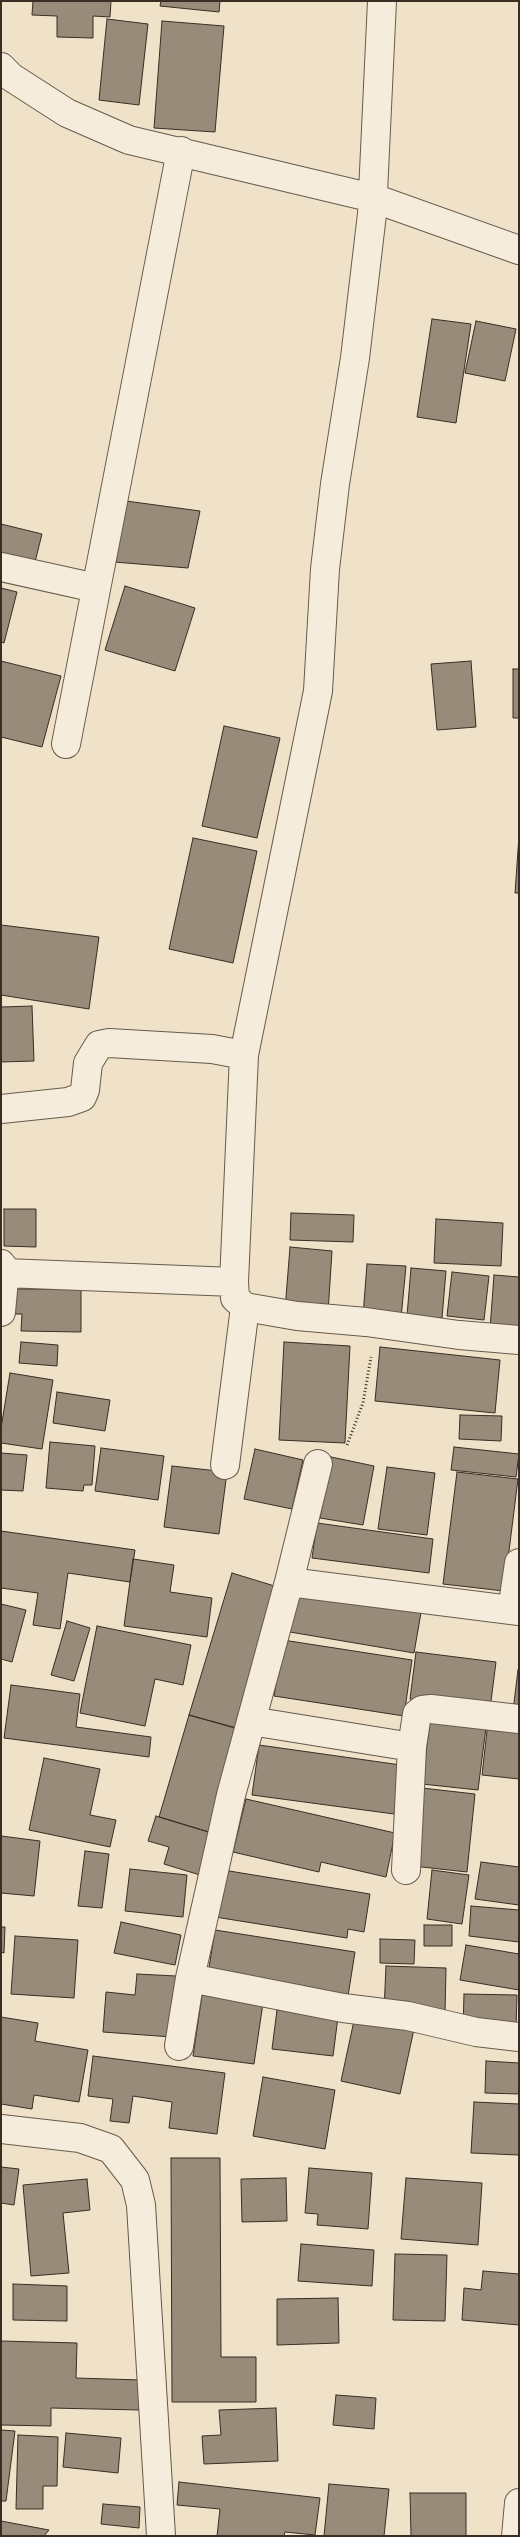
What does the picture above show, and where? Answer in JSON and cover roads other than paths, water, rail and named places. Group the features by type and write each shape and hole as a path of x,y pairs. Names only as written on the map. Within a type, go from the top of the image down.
{"street":[{"path":"382,1 375,107 372,206 367,264 325,569 318,691 244,1055 234,1282 236,1298 245,1307 297,1316 378,1323 459,1335 519,1340"},
{"path":"1,67 10,77 68,113 129,140 181,151 519,250"},
{"path":"66,744 181,151"},
{"path":"1,567 96,588"},
{"path":"1,1109 68,1102 82,1097 85,1090 88,1064 99,1045 110,1043 202,1049 244,1055"},
{"path":"1,1312 3,1268 234,1282"},
{"path":"225,1465 245,1307"},
{"path":"179,2046 190,1978 231,1795 289,1582 318,1464"},
{"path":"289,1582 515,1611 519,1563"},
{"path":"406,1870 412,1747 417,1714 422,1710 519,1719"},
{"path":"251,1721 412,1747"},
{"path":"190,1978 342,2008 408,2016 476,2032 519,2037"},
{"path":"1,2130 80,2138 112,2148 135,2180 141,2205 161,2536"},
{"path":"516,2536 519,2503"}]}
